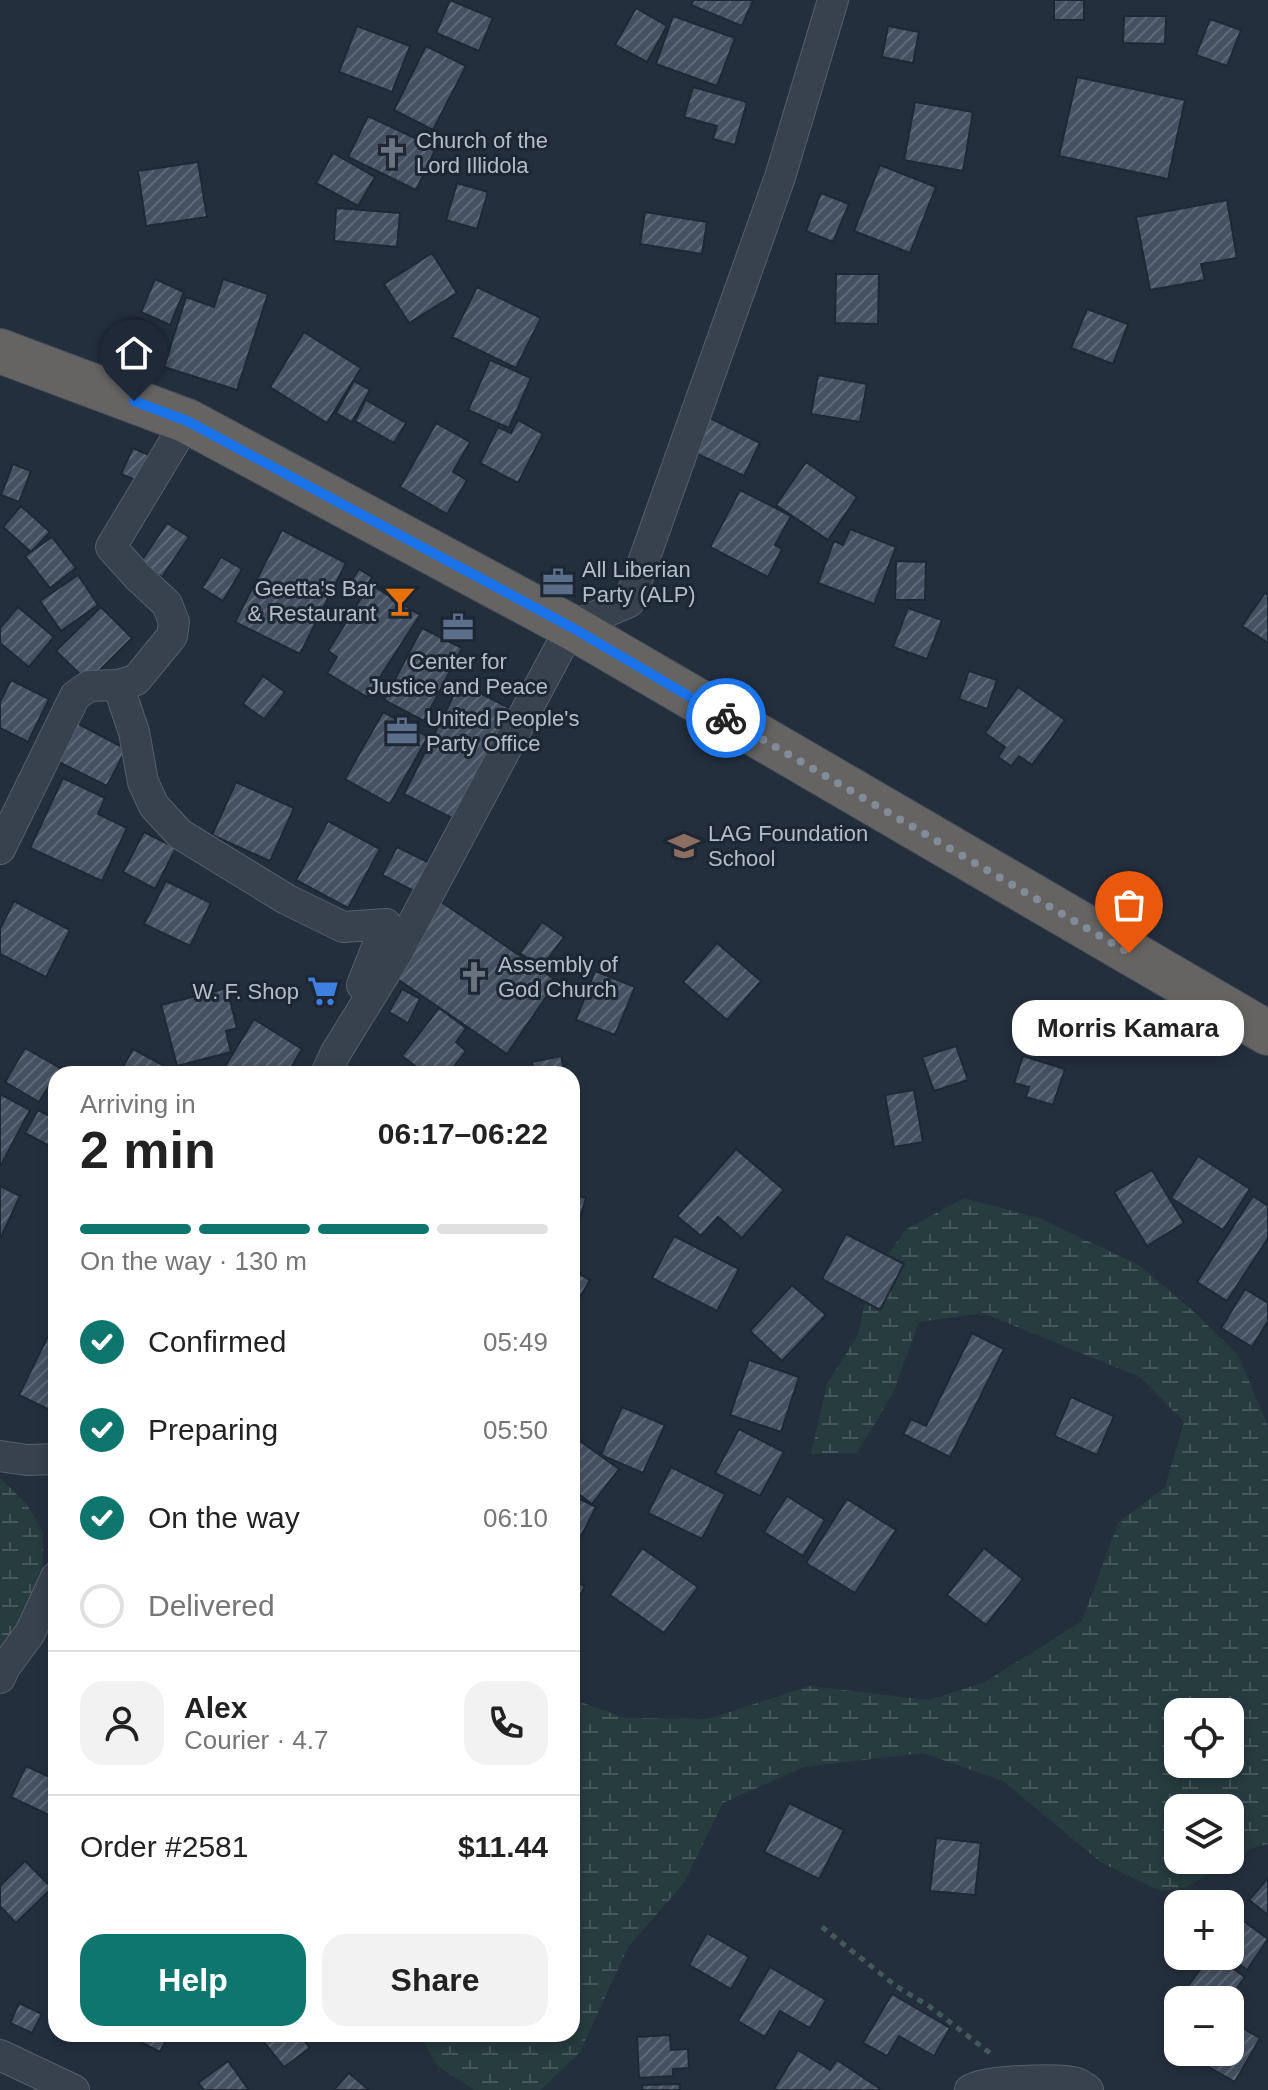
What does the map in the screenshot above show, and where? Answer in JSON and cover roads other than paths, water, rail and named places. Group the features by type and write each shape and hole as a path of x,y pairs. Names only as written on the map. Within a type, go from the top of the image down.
{"highway":[{"path":"0,351 187,421 571,627 1268,1033"}],"street":[{"path":"331,1064 396,955 571,627 629,602 780,177 833,0"},
{"path":"0,849 75,696 89,686 118,685 136,680 172,636 174,622 167,604 111,547 187,421"},
{"path":"118,685 134,732 143,782 154,806 180,834 286,899 343,927 386,924 331,1064"},
{"path":"0,1456 48,1459"},
{"path":"0,1678 30,1633 48,1594"},
{"path":"0,2055 74,2090"},
{"path":"970,2090 977,2085 1025,2081 1077,2083 1088,2090"}],"place":[{"name":"Church of the Lord Illidola","path":"392,153"},
{"name":"All Liberian Party (ALP)","path":"558,582"},
{"name":"Geetta's Bar & Restaurant","path":"400,601"},
{"name":"Center for Justice and Peace","path":"458,627"},
{"name":"United People's Party Office","path":"402,731"},
{"name":"LAG Foundation School","path":"684,846"},
{"name":"Morris Kamara","path":"1129,953"},
{"name":"Assembly of God Church","path":"474,977"},
{"name":"W. F. Shop","path":"323,991"}]}
